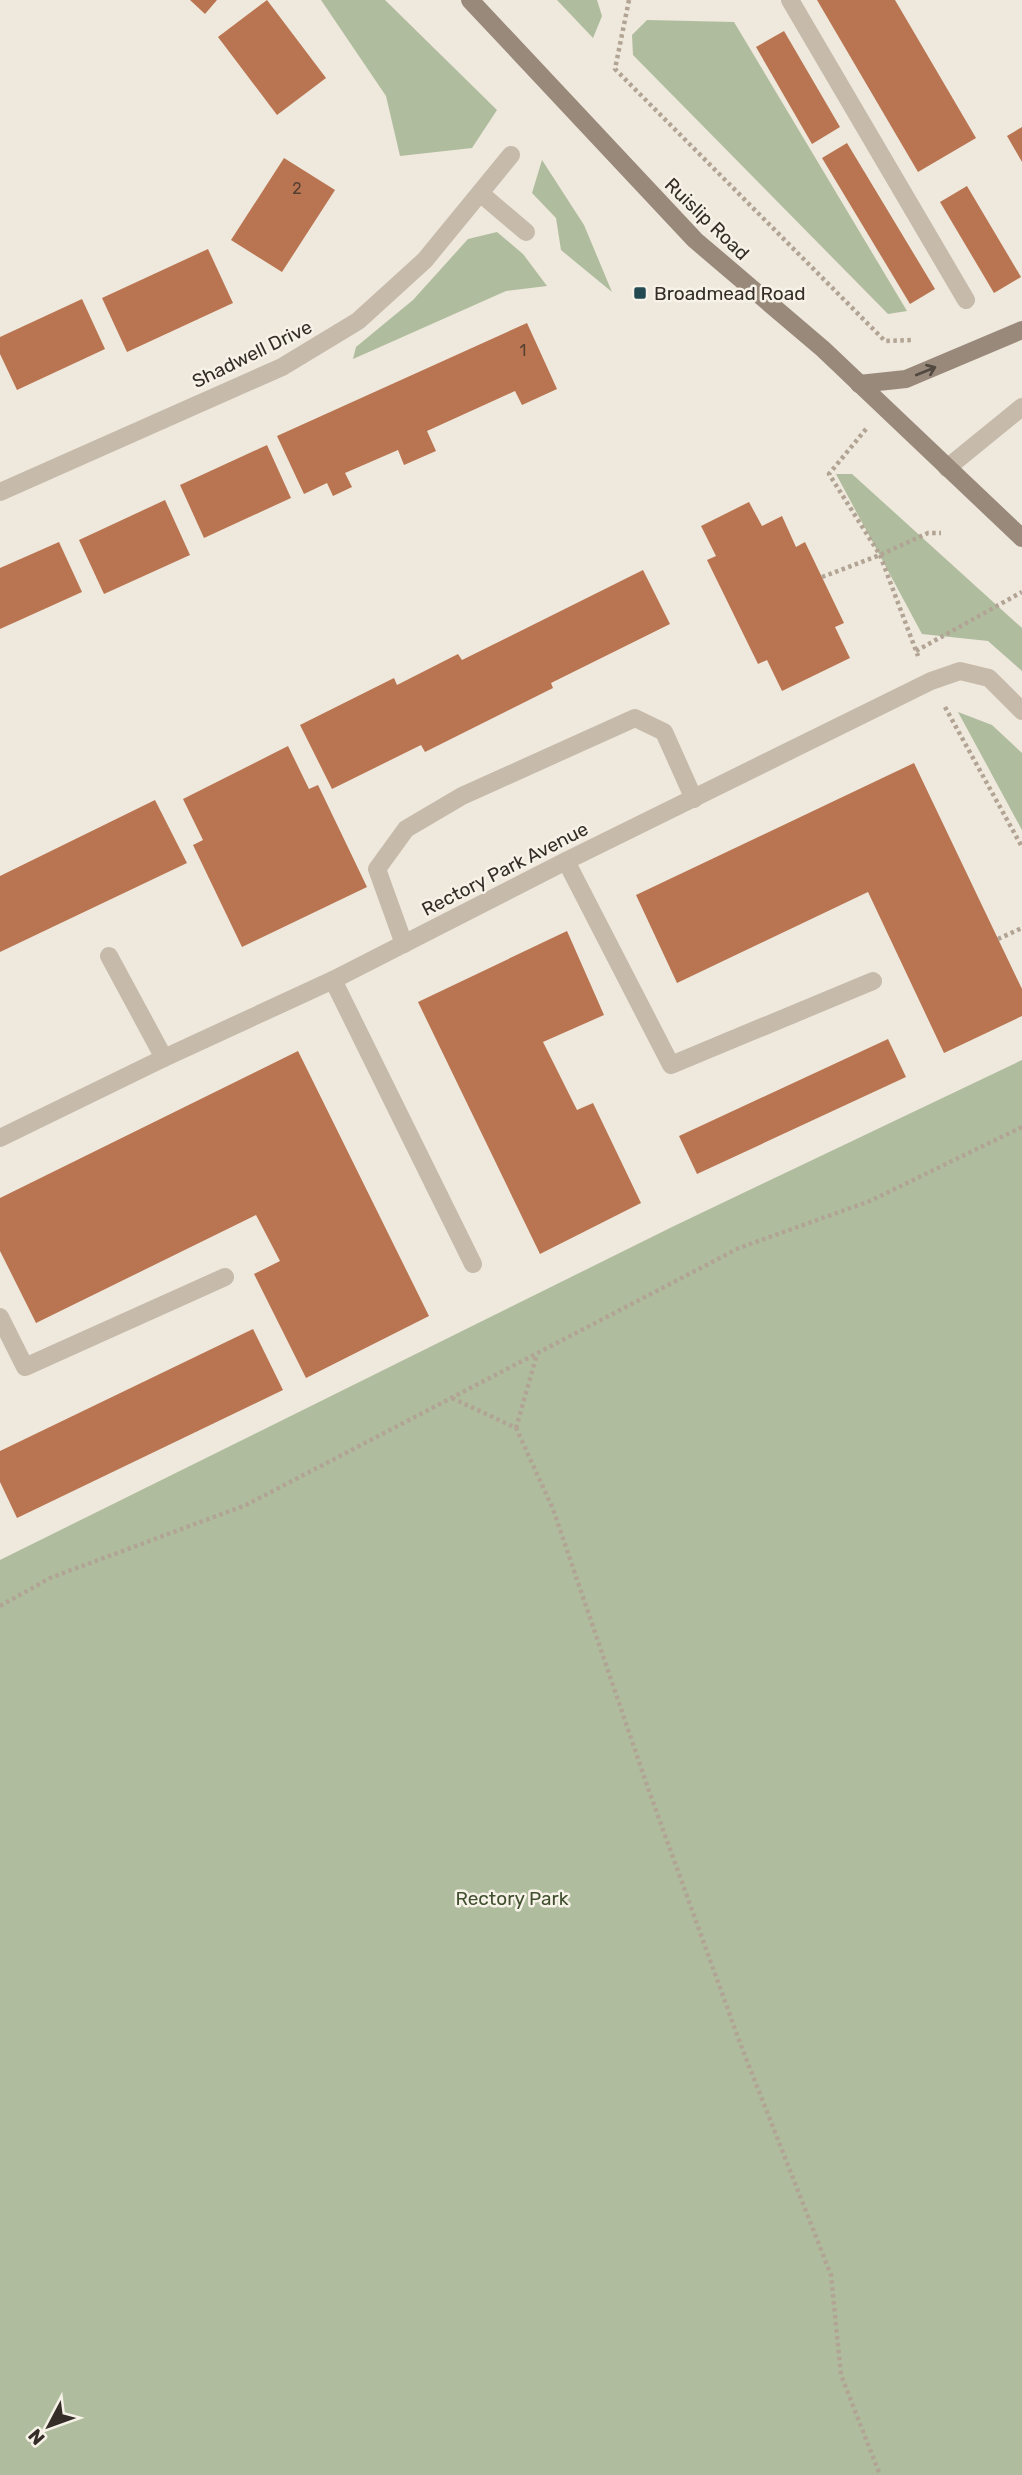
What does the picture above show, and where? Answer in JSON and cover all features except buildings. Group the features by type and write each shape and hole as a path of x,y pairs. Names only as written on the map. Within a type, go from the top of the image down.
{"main road":[{"name":"Ruislip Road","path":"470,0 695,240 823,349 1022,538"},
{"path":"859,384 906,379 1022,330"}],"street":[{"path":"790,0 967,300"},
{"name":"Shadwell Drive","path":"0,492 282,366 358,321 425,260 511,156"},
{"path":"480,193 526,232"},
{"path":"947,468 1022,407"},
{"name":"Rectory Park Avenue","path":"0,1138 333,980 566,861 932,681 960,671 989,678 1022,712"},
{"path":"404,944 377,869 406,829 462,796 635,718 664,732 694,799"},
{"path":"566,861 671,1065 873,981"},
{"path":"109,956 164,1058"},
{"path":"333,980 473,1264"},
{"path":"0,1317 25,1367 225,1277"}],"path":[{"path":"629,0 615,69 885,341 925,339"},
{"path":"883,407 830,474 880,555 915,651 1022,847"},
{"path":"822,577 928,533 941,533"},
{"path":"915,651 1022,592"},
{"path":"998,939 1022,928"},
{"path":"0,1606 50,1578 246,1505 739,1248 870,1202 1022,1127"},
{"path":"516,1429 537,1354"},
{"path":"452,1398 516,1429 553,1509 740,2043 831,2275 841,2375 880,2475"}],"green space":[{"path":"321,0 385,0 497,110 472,148 400,156 386,96"},
{"path":"557,0 597,0 602,16 593,38"},
{"path":"647,20 734,22 907,311 888,314 633,55 632,35"},
{"path":"542,160 584,225 612,292 561,250 556,218 532,193"},
{"path":"497,232 523,254 547,286 506,291 353,359 356,347 413,300 468,239"},
{"path":"836,474 852,474 1022,628 1022,671 988,641 922,634"},
{"path":"958,712 992,725 1022,753 1022,830"},
{"name":"Rectory Park","path":"1022,1060 1022,2475 0,2475 0,1560 672,1227"}],"place":[{"name":"Broadmead Road","path":"640,293"}]}
